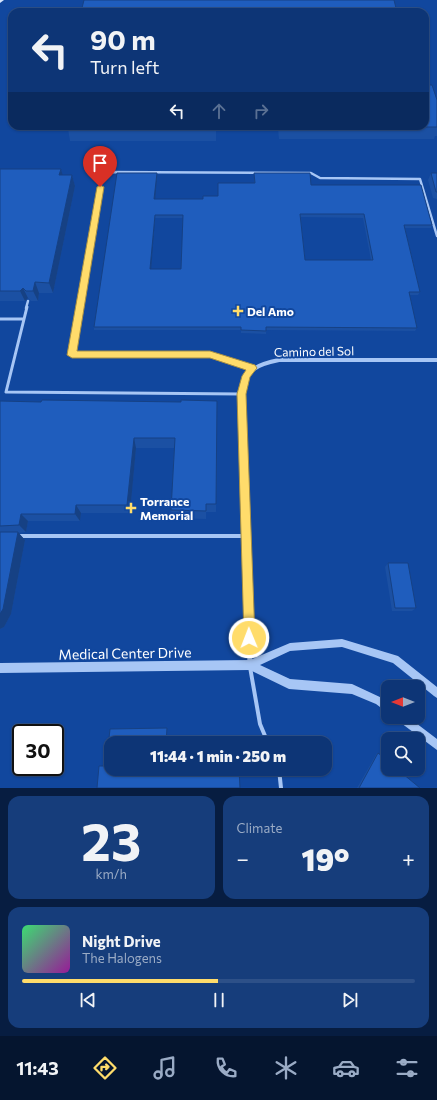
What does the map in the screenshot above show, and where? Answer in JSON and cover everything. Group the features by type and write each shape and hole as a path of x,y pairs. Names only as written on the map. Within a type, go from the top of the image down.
{"street":[{"name":"Camino del Sol","path":"252,368 264,362 279,360 437,360"},
{"path":"250,665 242,394 246,376 252,368"},
{"name":"Medical Center Drive","path":"0,668 250,665 290,648 342,643 395,659 437,694"},
{"name":"Medical Center Drive","path":"250,665 289,684 352,689 381,703"},
{"path":"409,724 437,745"}],"lane":[{"path":"252,368 210,354 72,355 103,172 310,173 320,178 420,179 437,236"},
{"path":"28,301 6,392 242,394"},
{"path":"0,319 23,319"},
{"path":"16,536 246,536"},
{"path":"250,665 260,724 265,736"},
{"path":"280,776 281,788"}],"building":[{"path":"84,0 394,0 396,8 82,8"},
{"path":"429,85 432,85 437,100 437,127 429,127"},
{"path":"0,169 61,169 59,175 72,175 49,283 35,282 33,291 26,291 23,288 20,291 0,291"},
{"path":"117,173 157,173 154,199 203,199 203,196 218,196 218,183 255,183 254,173 310,173 311,185 421,185 432,225 404,225 420,292 409,292 417,328 266,327 266,331 241,330 241,327 94,327","holes":["300,214 364,214 373,260 305,260","155,215 183,215 181,269 150,269"]},
{"path":"431,173 437,173 437,192 436,192"},
{"path":"42,400 181,402 181,400 217,401 216,504 206,504 206,511 171,510 175,438 134,438 127,505 76,505 75,514 21,514 19,525 0,526 0,401 41,402"},
{"path":"0,532 18,532 3,609 0,614"},
{"path":"388,563 408,563 416,608 395,608"},
{"path":"167,728 166,736 109,736 110,729"},
{"path":"378,753 381,755 381,776 405,776 420,788 359,788"},
{"path":"99,766 104,766 104,776 239,776 240,788 97,788"}],"place":[{"name":"Del Amo","path":"238,311"},
{"name":"Torrance Memorial","path":"131,508"}],"route":[{"path":"100,187 72,355 210,354 252,368 246,376 242,394 249,638"}]}
